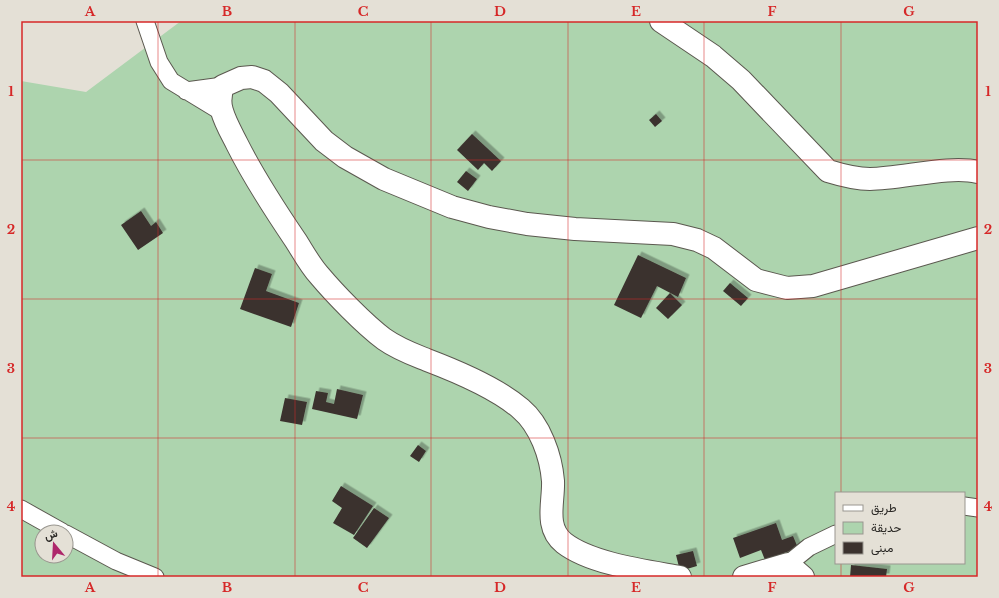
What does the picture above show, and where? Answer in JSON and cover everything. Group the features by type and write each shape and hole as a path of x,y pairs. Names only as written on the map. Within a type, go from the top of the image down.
{"main road":[{"path":"661,21 713,56 741,80 828,171 847,176 870,179 952,171 971,170 978,172"},
{"path":"680,577 624,567 583,553 564,543 552,525 550,514 553,481 549,457 536,427 522,409 498,392 428,360 403,351 370,328 319,275 281,220 247,165 222,112 219,98 223,86 241,78 252,77 264,81 279,93 324,141 345,157 384,178 452,207 489,218 527,224 575,229 673,234 691,238 714,248 756,280 787,288 813,286 978,238"},
{"path":"744,577 795,571"}],"street":[{"path":"145,21 159,62 171,81 186,92 222,112"},
{"path":"186,92 223,86"},
{"path":"965,506 978,508"},
{"path":"21,509 48,524"},
{"path":"795,571 809,547 835,534"},
{"path":"74,538 116,561 155,577"}],"green space":[{"path":"181,21 978,21 978,577 21,577 21,81 86,92"}],"building":[{"path":"656,114 662,121 655,127 649,120"},
{"path":"472,134 501,161 492,171 484,163 478,170 457,150"},
{"path":"466,171 477,179 468,191 457,182"},
{"path":"141,211 151,226 156,222 163,233 138,250 121,225"},
{"path":"638,255 686,278 678,297 657,286 641,318 614,305"},
{"path":"255,268 272,274 266,291 299,303 291,327 240,309"},
{"path":"730,283 748,298 741,306 723,291"},
{"path":"670,293 682,305 668,319 656,308"},
{"path":"337,389 363,395 357,419 312,409 316,391 328,393 326,402 334,404"},
{"path":"285,398 307,402 302,425 280,421"},
{"path":"418,445 426,451 419,462 410,456"},
{"path":"341,486 373,506 354,535 333,523 342,508 332,501"},
{"path":"374,508 389,518 367,548 353,538"},
{"path":"776,523 782,540 793,536 798,548 765,560 761,550 740,558 733,538"},
{"path":"693,551 697,566 680,571 676,555"},
{"path":"851,565 887,569 886,577 850,577"}]}
